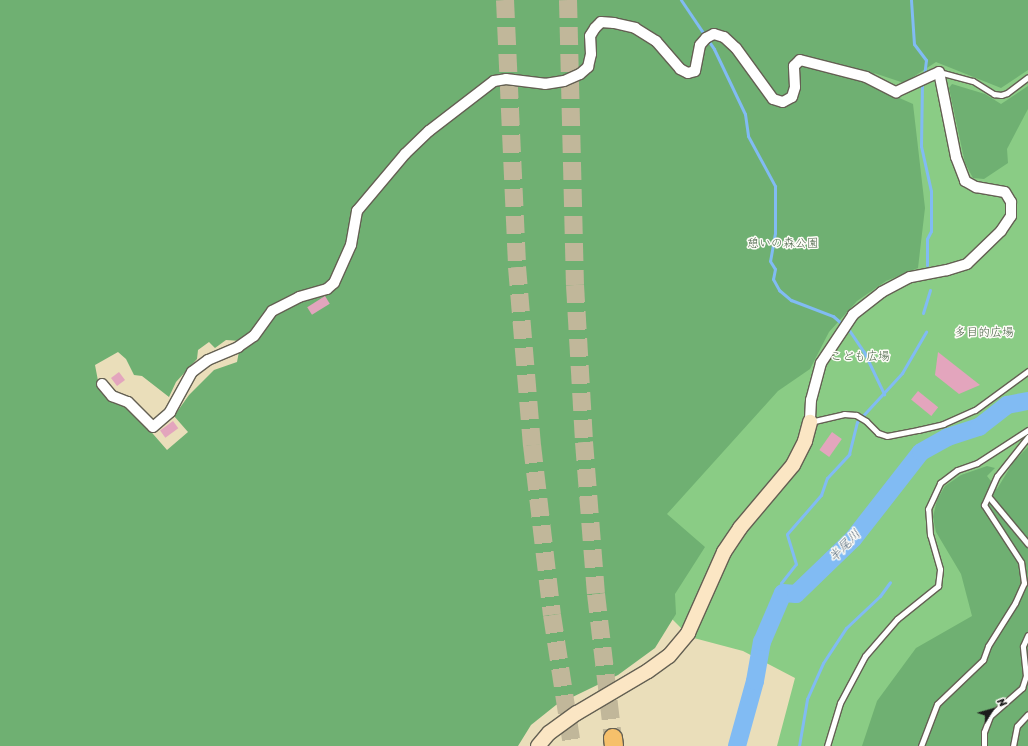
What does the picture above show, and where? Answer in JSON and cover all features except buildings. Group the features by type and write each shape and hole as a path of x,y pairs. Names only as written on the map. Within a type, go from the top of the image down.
{"street":[{"path":"102,384 112,396 128,402 153,427 170,412 192,372 208,360 238,347 254,336 272,311 287,302 327,289 334,283 351,245 357,211 405,154 429,131 494,81 512,79 545,84 564,81 580,74 588,67 591,54 590,36 601,22 635,28 656,41 680,69 688,73 695,71 700,45 706,38 714,34 724,36 736,48 773,99 783,102 792,97 795,87 794,66 800,60 866,77 896,92 939,72 960,172 965,181 976,187 1005,192 1011,202 1011,216 1001,231 967,264 947,270 910,277 882,292 848,320 839,332 821,363 811,400 810,422 805,441 793,465 740,528 724,552 688,633 669,656 648,671 578,712 549,733 538,746"}],"lane":[{"path":"939,72 973,81 994,94 1001,95 1007,93 1028,77"},
{"path":"810,422 844,414 856,415 866,421 878,433 887,436 942,424 975,410 1028,371"},
{"path":"827,746 840,703 865,656 897,619 938,586 940,569 928,514 931,499 940,483 957,470 977,463 1028,430"},
{"path":"920,746 937,704 983,660 988,646 1015,603 1024,583 1021,562 984,505 989,497 991,485 1028,437"},
{"path":"989,497 1028,544"},
{"path":"984,746 984,732 990,716 1022,688 1026,676 1023,646 1028,635"},
{"path":"1013,746 1017,726 1028,714"}],"green space":[{"path":"0,0 1028,0 1028,70 1001,88 936,62 904,83 874,73 888,93 913,104 925,208 918,268 886,281 857,301 829,332 810,369 778,391 667,514 705,547 675,594 676,614 655,648 618,675 556,705 531,725 518,746 0,746","holes":["226,340 241,341 237,362 214,370 189,395 174,416 188,432 167,450 126,403 99,386 95,365 118,352 126,359 134,375 142,376 169,397 176,382 197,359 198,350 209,342 215,348"]},
{"name":"憩いの森公園","path":"1028,0 1028,746 777,746 795,678 743,651 690,637 670,617 358,158"},
{"path":"952,84 985,94 1001,104 1028,86 1028,109 1007,149 1008,163 984,179 973,178 965,163 949,88"},
{"path":"1028,447 1028,746 862,746 877,701 916,648 972,616 961,574 936,532 933,517 937,500 945,486 961,475 987,466 995,468 987,476 997,489 1014,461"}],"waterway":[{"path":"681,0 714,49 745,114 748,136 775,186 775,233 770,261 775,269 773,279 779,290 791,300 833,316 849,330 864,352 884,394"},
{"path":"911,0 914,44 926,60 924,76"},
{"path":"922,83 921,146 931,191 931,231 927,239 927,265"},
{"path":"923,313 930,290"},
{"path":"783,593 781,583 796,564 787,534 821,495 827,478 849,454 857,422 902,373 926,332"},
{"name":"半尾川","path":"737,746 755,681 762,642 783,593 796,594 853,539 921,452 948,437 979,427 1007,405 1028,401"},
{"path":"799,746 807,699 823,663 846,628 880,596 890,582"}],"tunnel":[{"path":"505,0 517,267 532,445 552,615 572,746"},
{"path":"568,0 575,285 584,442 596,594 613,738"}],"park label":[{"name":"多目的広場","path":"984,333"},
{"name":"こども広場","path":"860,357"}]}
